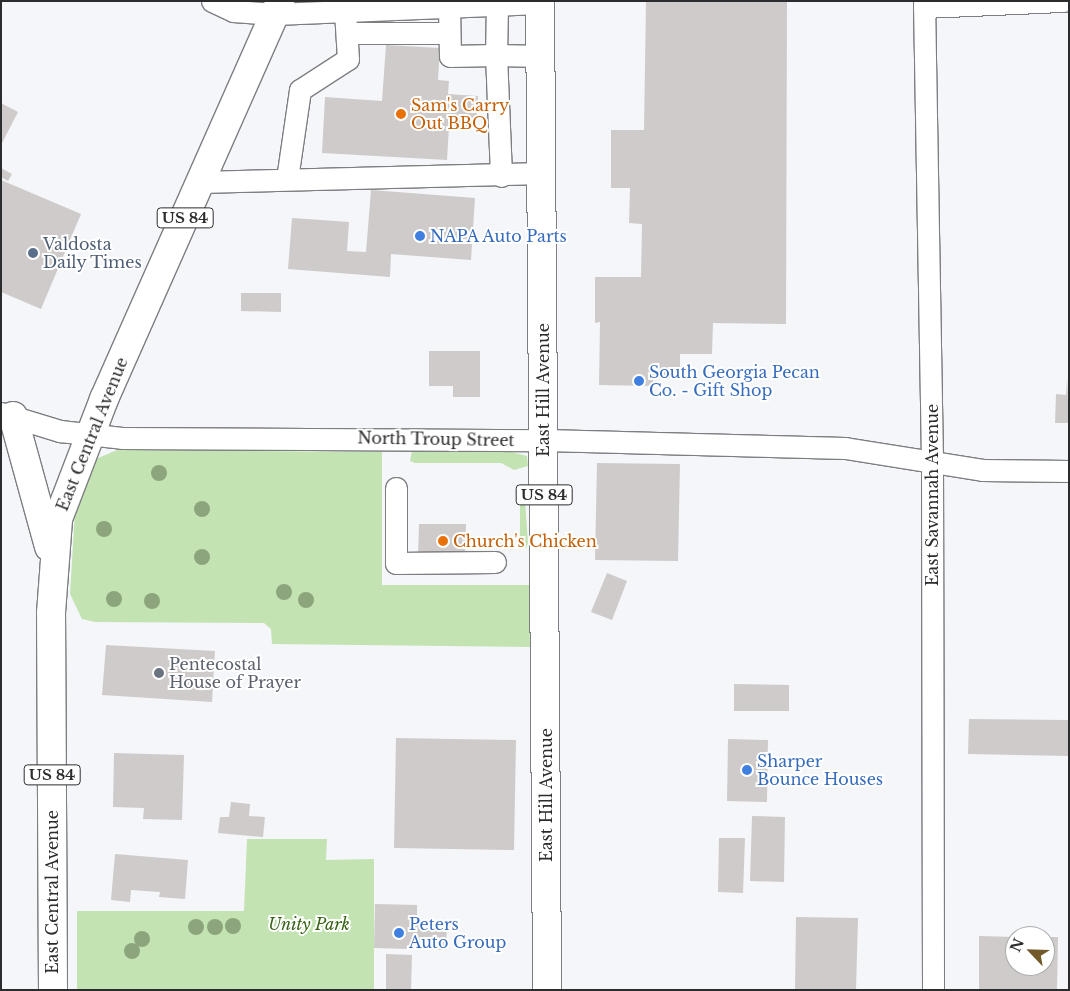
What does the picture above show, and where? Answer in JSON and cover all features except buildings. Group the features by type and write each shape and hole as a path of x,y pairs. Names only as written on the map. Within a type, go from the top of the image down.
{"highway":[{"name":"East Hill Avenue","path":"540,2 548,990"},
{"name":"East Central Avenue","path":"53,990 52,561 58,519 90,435 278,7"},
{"path":"7,414 52,561"}],"street":[{"path":"212,1 233,11 278,7 345,11 540,2"},
{"path":"924,4 1064,1"},
{"name":"East Savannah Avenue","path":"924,4 932,461 933,990"},
{"path":"497,5 496,54 501,176"},
{"path":"449,7 450,56 496,54 540,56"},
{"path":"287,179 300,90 348,58 345,11"},
{"path":"347,32 449,33"},
{"path":"201,182 542,174"},
{"name":"North Troup Street","path":"7,414 60,431 122,438 544,440 845,448 982,470 1069,471"},
{"path":"396,488 396,563 495,562"}],"green space":[{"path":"117,450 382,452 382,585 529,585 530,647 272,644 271,629 264,623 95,622 82,619 70,594 75,511 96,459"},
{"path":"412,451 512,452 527,456 528,466 514,470 501,463 415,463 410,461"},
{"path":"525,500 528,543 526,548 520,544 520,501"},
{"name":"Unity Park","path":"247,839 327,839 326,860 374,859 374,990 77,990 77,911 244,911"}],"place":[{"name":"Sam's Carry Out BBQ","path":"401,114"},
{"name":"NAPA Auto Parts","path":"420,236"},
{"name":"Valdosta Daily Times","path":"33,253"},
{"name":"South Georgia Pecan Co. - Gift Shop","path":"639,381"},
{"name":"Church's Chicken","path":"443,541"},
{"name":"Pentecostal House of Prayer","path":"159,673"},
{"name":"Sharper Bounce Houses","path":"747,770"},
{"name":"Peters Auto Group","path":"399,933"}]}
